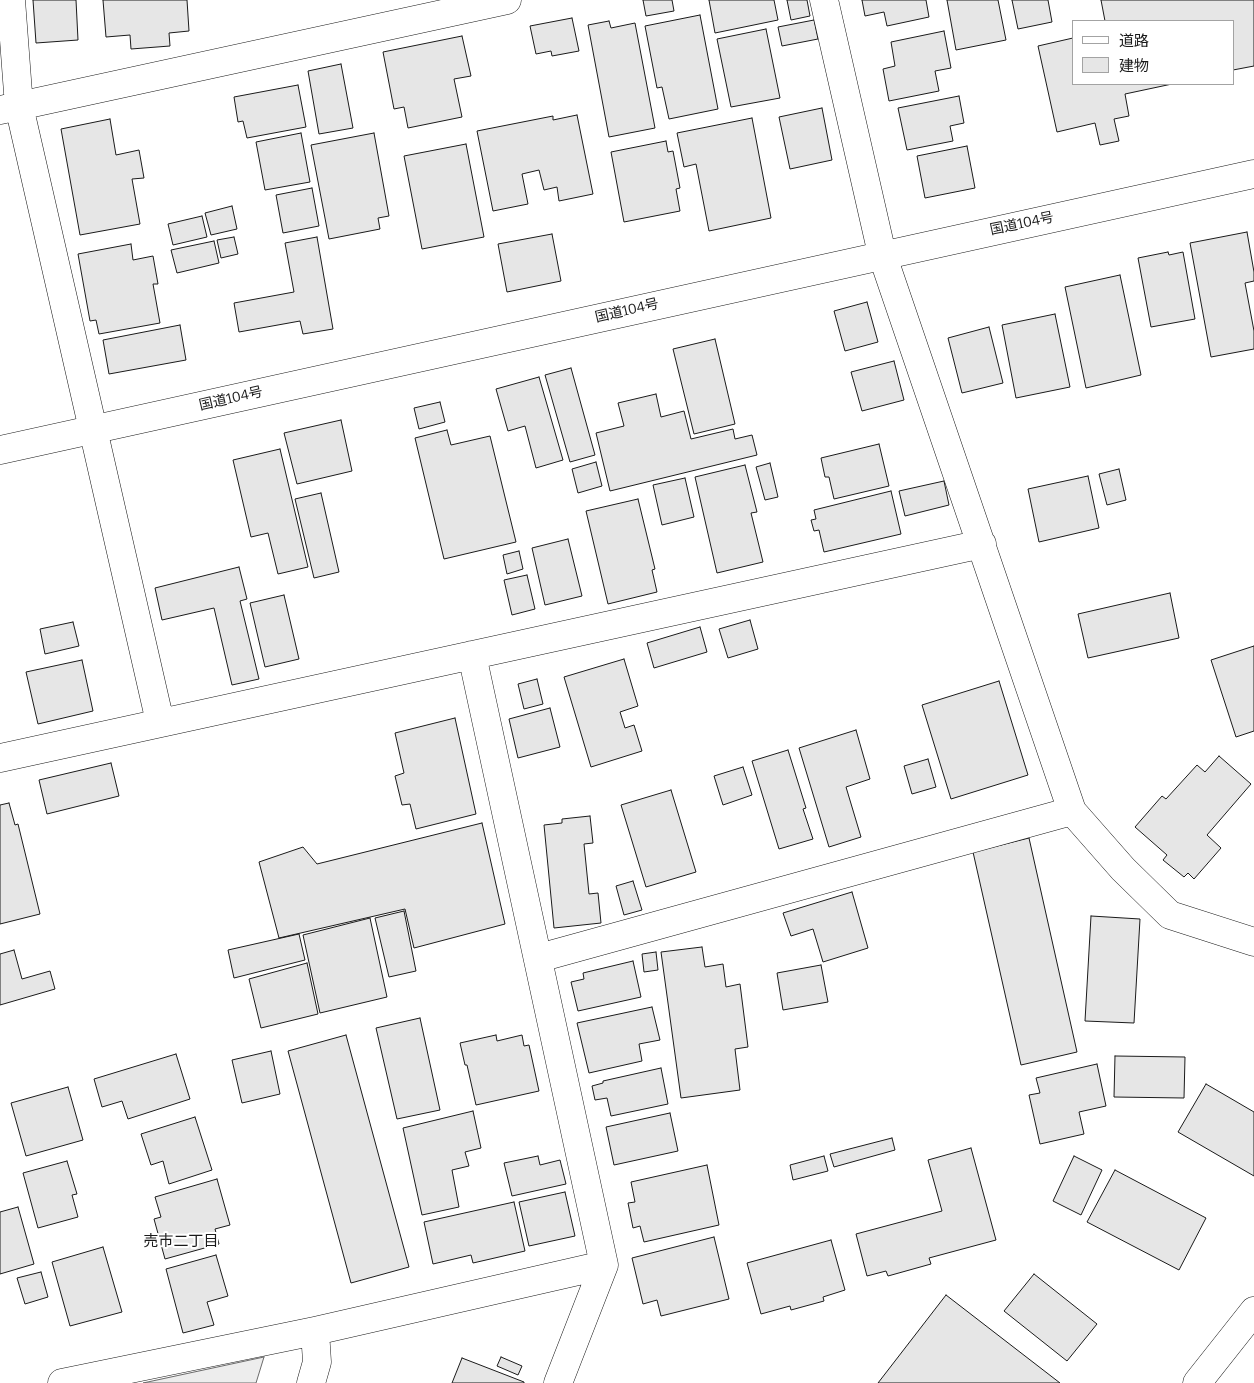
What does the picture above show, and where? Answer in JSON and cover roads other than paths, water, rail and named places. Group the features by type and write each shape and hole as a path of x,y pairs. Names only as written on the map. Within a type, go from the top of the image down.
{"main road":[{"path":"11,0 10,108 93,430 160,722"},
{"path":"824,0 882,254 1072,811 1123,869 1170,915 1254,942"},
{"path":"10,108 491,2"},
{"name":"国道104号","path":"0,450 882,254 1254,174"},
{"path":"0,758 982,544"},
{"path":"472,655 539,958 604,1266 558,1383"},
{"path":"539,958 1072,811"},
{"path":"62,1383 315,1331 604,1266"},
{"path":"1196,1383 1254,1311"},
{"path":"311,1383 317,1362 315,1331"}],"district":[{"name":"売市二丁目","path":"181,1242"}]}
